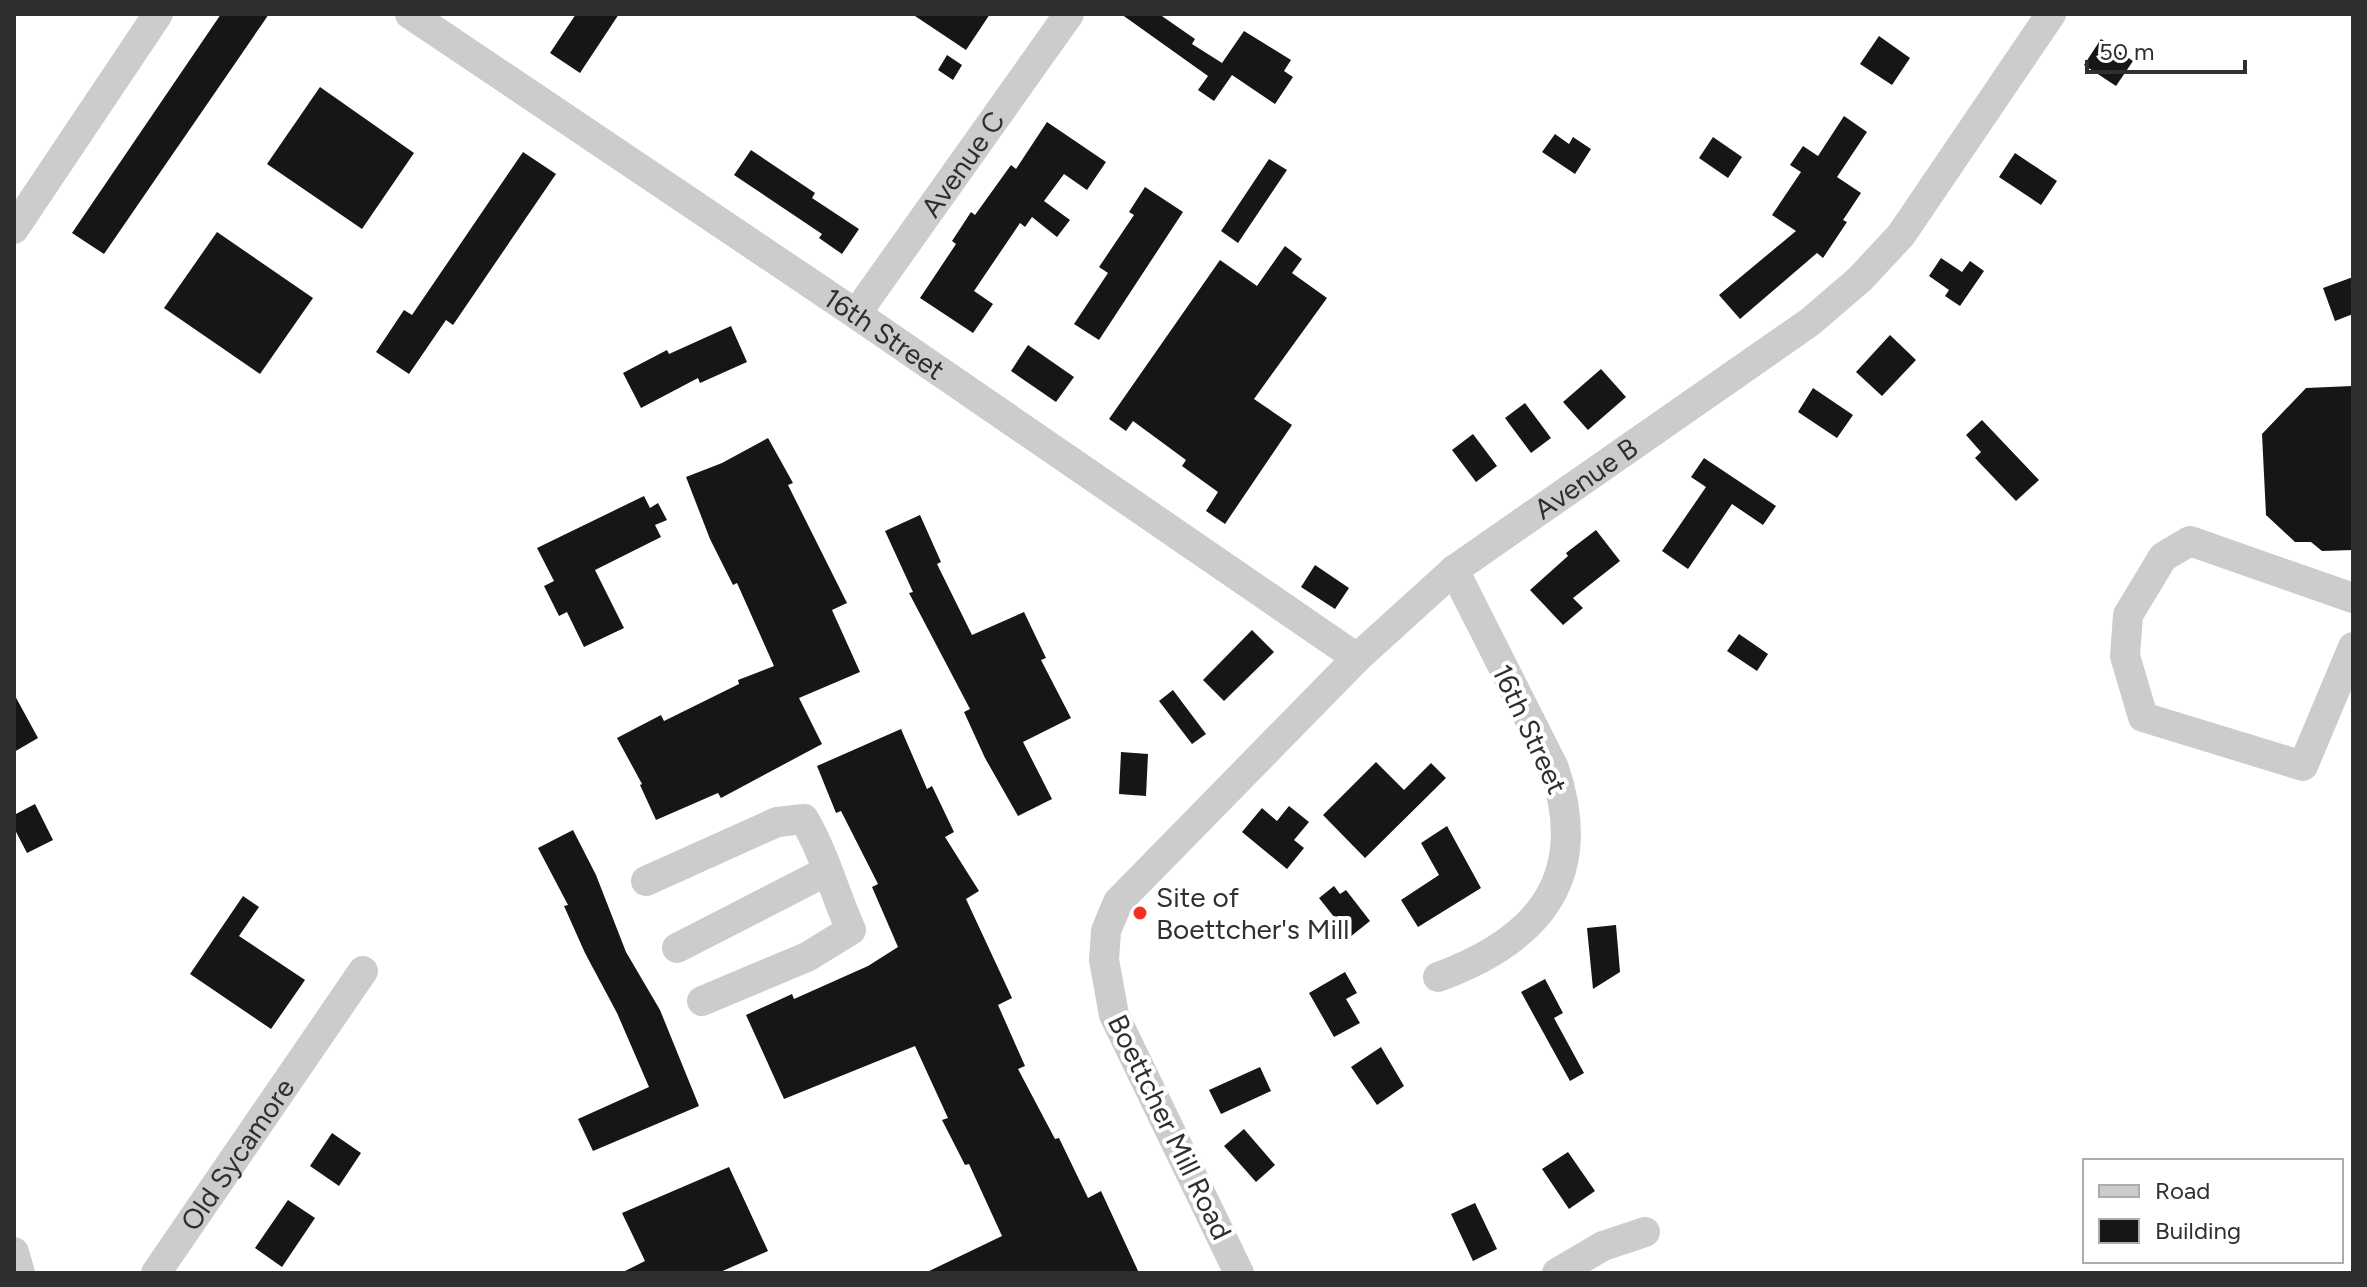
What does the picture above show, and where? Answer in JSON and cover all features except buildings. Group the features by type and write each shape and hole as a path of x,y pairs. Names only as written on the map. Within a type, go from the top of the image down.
{"street":[{"path":"14,229 158,14"},
{"name":"16th Street","path":"410,14 856,314 1357,658"},
{"name":"Avenue C","path":"856,314 1069,14"},
{"name":"Avenue B","path":"1106,931 1118,902 1144,873 1357,658 1454,570 1810,322 1860,279 1901,235 2051,14"},
{"path":"2353,598 2190,541 2163,557 2128,615 2125,656 2143,717 2303,766 2353,647"},
{"name":"16th Street","path":"1438,977 1500,950 1527,926 1551,894 1564,864 1568,834 1565,802 1554,768 1454,570"},
{"path":"646,881 777,822 804,819 826,857 825,872 851,930 807,957 702,1001"},
{"path":"677,948 825,872"},
{"name":"Boettcher Mill Road","path":"1106,931 1106,985 1114,1015 1239,1273"},
{"name":"Old Sycamore","path":"156,1273 363,971"},
{"path":"1557,1273 1603,1246 1645,1232"},
{"path":"14,1252 20,1273"}],"place":[{"name":"Site of Boettcher's Mill","path":"1140,913"}]}
